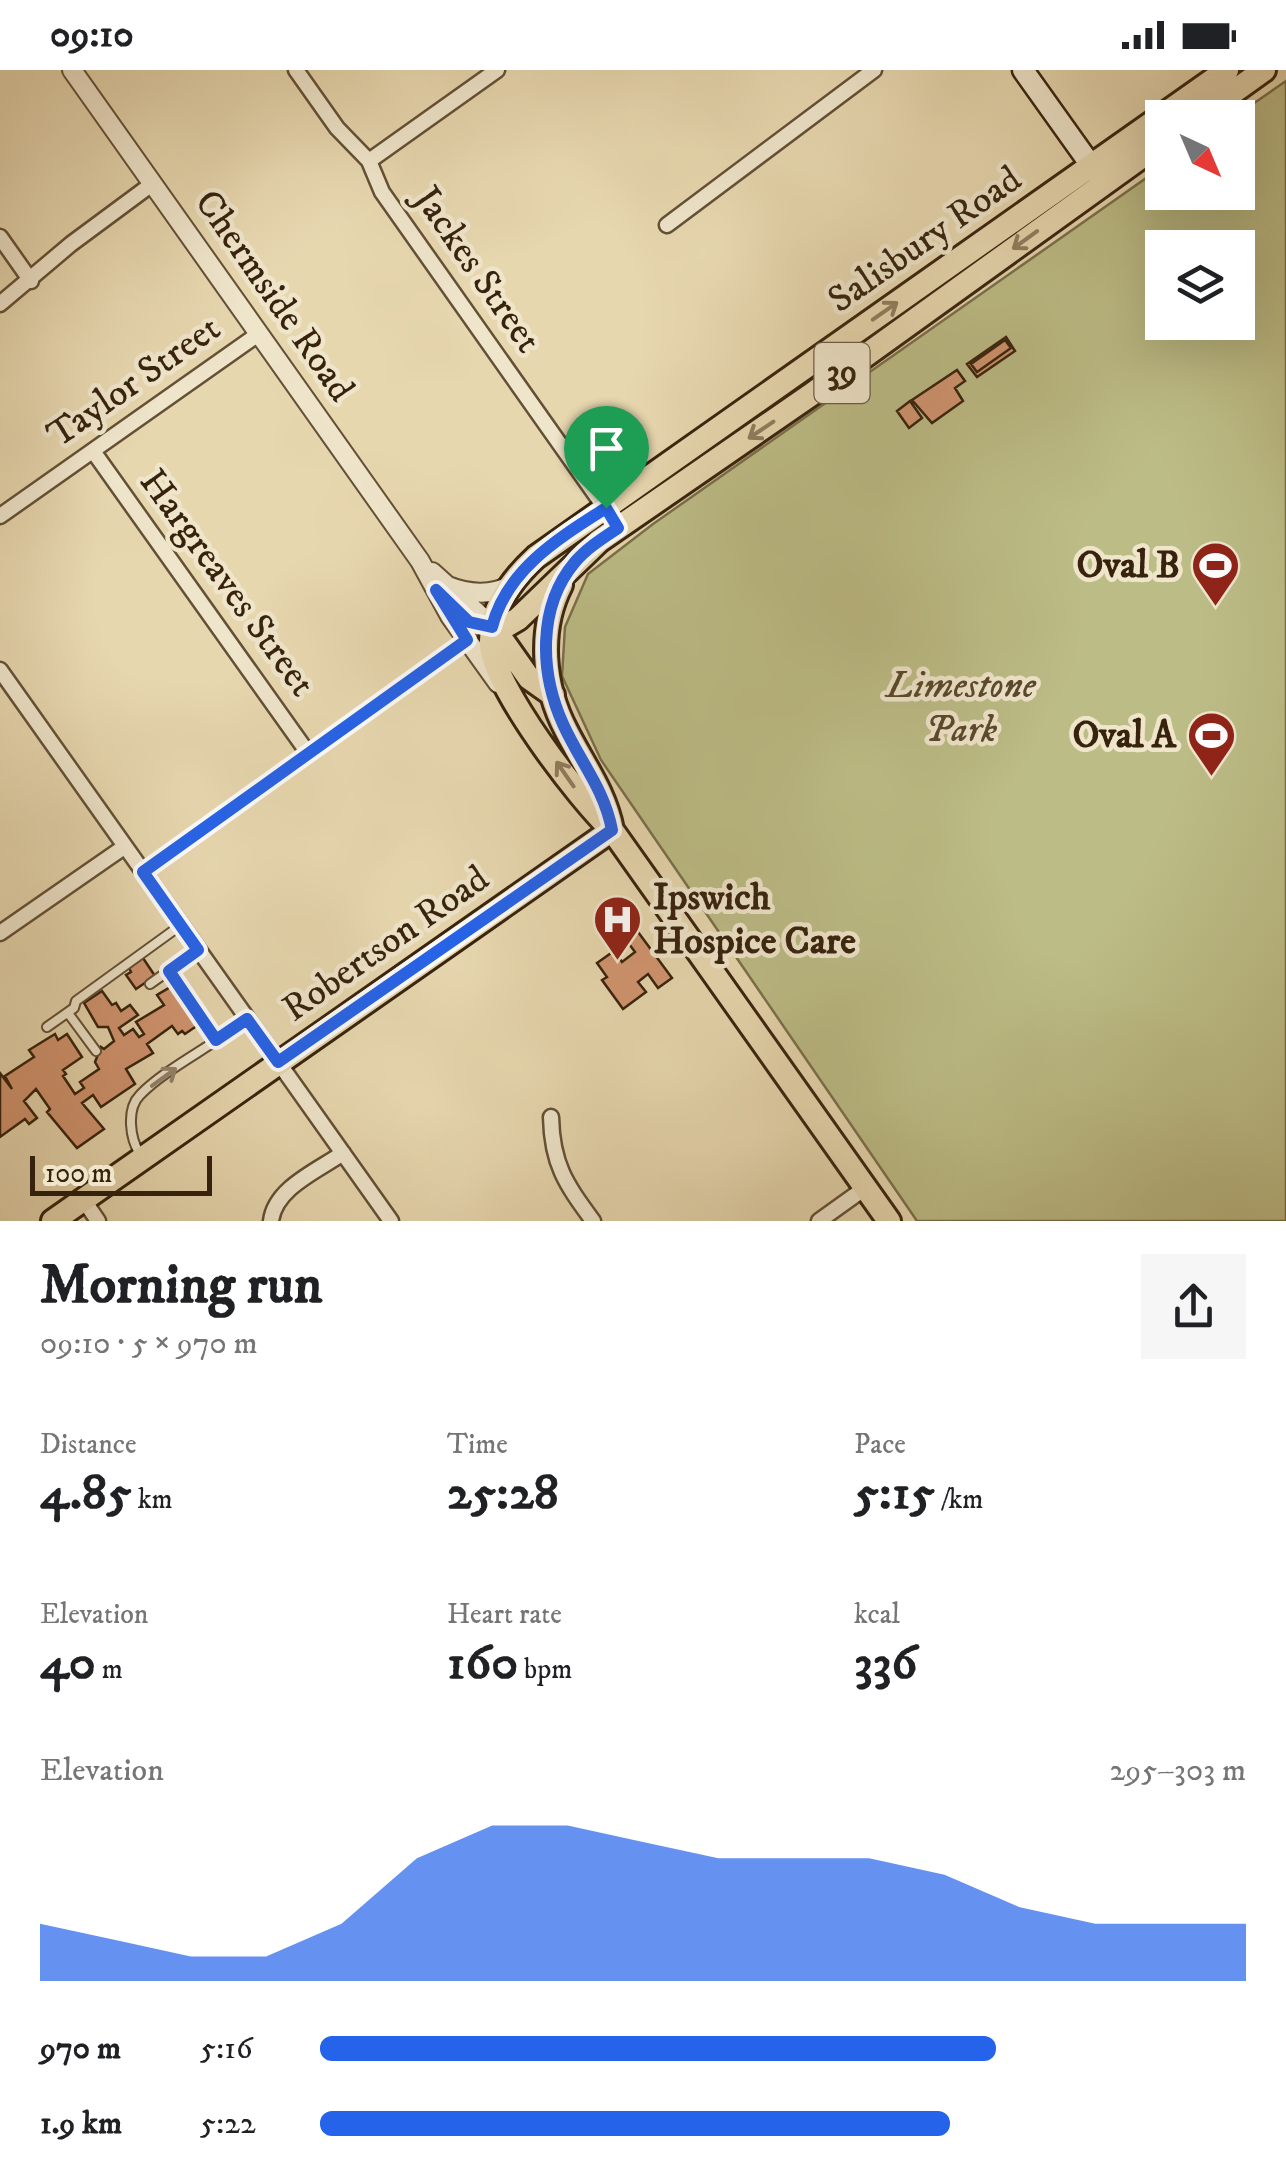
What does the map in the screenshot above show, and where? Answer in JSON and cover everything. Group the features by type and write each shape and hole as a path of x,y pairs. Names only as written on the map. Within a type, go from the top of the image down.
{"main road":[{"path":"1022,70 1098,174"},
{"name":"Salisbury Road","path":"612,518 530,610 506,626 492,627 510,585 536,557 612,518 1098,174 1227,70"},
{"path":"1222,100 1264,70"},
{"name":"Salisbury Road","path":"1098,174 1145,150"},
{"name":"Salisbury Road","path":"554,698 546,664 546,628 556,594 578,559"},
{"path":"492,627 497,667 524,714"},
{"name":"Chermside Road","path":"492,627 529,678 554,698 564,728 606,802 612,830"},
{"name":"Chermside Road","path":"524,714 590,809 612,830 889,1221"},
{"name":"Robertson Road","path":"53,1221 612,830"}],"street":[{"name":"Chermside Road","path":"72,70 420,561 442,588 492,627"},
{"name":"Jackes Street","path":"296,70 337,128 368,161 382,192 612,518"},
{"path":"368,161 497,70"},
{"path":"666,225 874,70"},
{"path":"0,304 71,244 152,184"},
{"path":"0,238 31,281"},
{"name":"Taylor Street","path":"0,516 257,335"},
{"name":"Hargreaves Street","path":"92,452 308,752"},
{"path":"442,588 490,592 510,585"},
{"name":"Chermside Road","path":"442,588 467,640 524,714"},
{"path":"143,872 467,640"},
{"path":"0,670 391,1221"},
{"path":"0,932 124,846"},
{"path":"550,1117 555,1160 564,1181 593,1221"},
{"path":"272,1221 273,1208 282,1195 343,1153"},
{"path":"819,1221 866,1188"},
{"path":"83,1200 98,1221"}],"lane":[{"path":"48,1027 181,926"},
{"path":"150,984 198,950"},
{"path":"169,971 216,1040"},
{"path":"68,1012 96,1052"},
{"path":"142,1158 132,1128 135,1101 140,1094 247,1019"}],"green space":[{"name":"Limestone Park","path":"1286,81 1286,1221 917,1221 601,760 562,676 565,627 588,574 653,524 1145,179 1145,210 1255,210 1255,102"}],"building":[{"path":"1006,337 1015,351 977,377 967,364"},
{"path":"1005,340 1011,348 977,372 971,364"},
{"path":"957,370 965,381 955,388 963,401 932,423 912,400"},
{"path":"910,401 922,418 909,428 897,411"},
{"path":"624,913 672,978 658,988 648,974 638,982 646,992 623,1009 602,980 607,977 597,963 614,951 622,962 635,952 612,921"},
{"path":"143,958 155,976 136,989 126,975"},
{"path":"174,985 201,1023 185,1034 178,1034 172,1026 147,1044 153,1053 126,1069 135,1084 101,1107 93,1095 82,1103 104,1129 77,1148 47,1112 50,1109 36,1089 24,1101 37,1118 29,1124 25,1119 0,1137 0,1073 12,1089 5,1076 34,1057 29,1050 55,1034 58,1040 67,1034 82,1057 63,1070 75,1094 84,1088 80,1082 99,1069 95,1062 101,1047 104,1049 114,1041 108,1027 98,1027 84,1003 102,991 121,1011 130,1005 138,1015 119,1028 124,1035 133,1029 139,1037 144,1034 136,1022 164,1005 157,995"}],"place":[{"name":"Oval B","path":"1215,608"},
{"name":"Oval A","path":"1211,778"},
{"name":"Ipswich Hospice Care","path":"618,962"}],"route":[{"path":"606,508 618,528 578,559 563,581 546,628 546,664 564,728 606,802 612,830 278,1062 247,1019 216,1040 169,971 198,950 143,872 467,640 436,590 469,622 492,627 505,593 522,570 606,508"}]}
